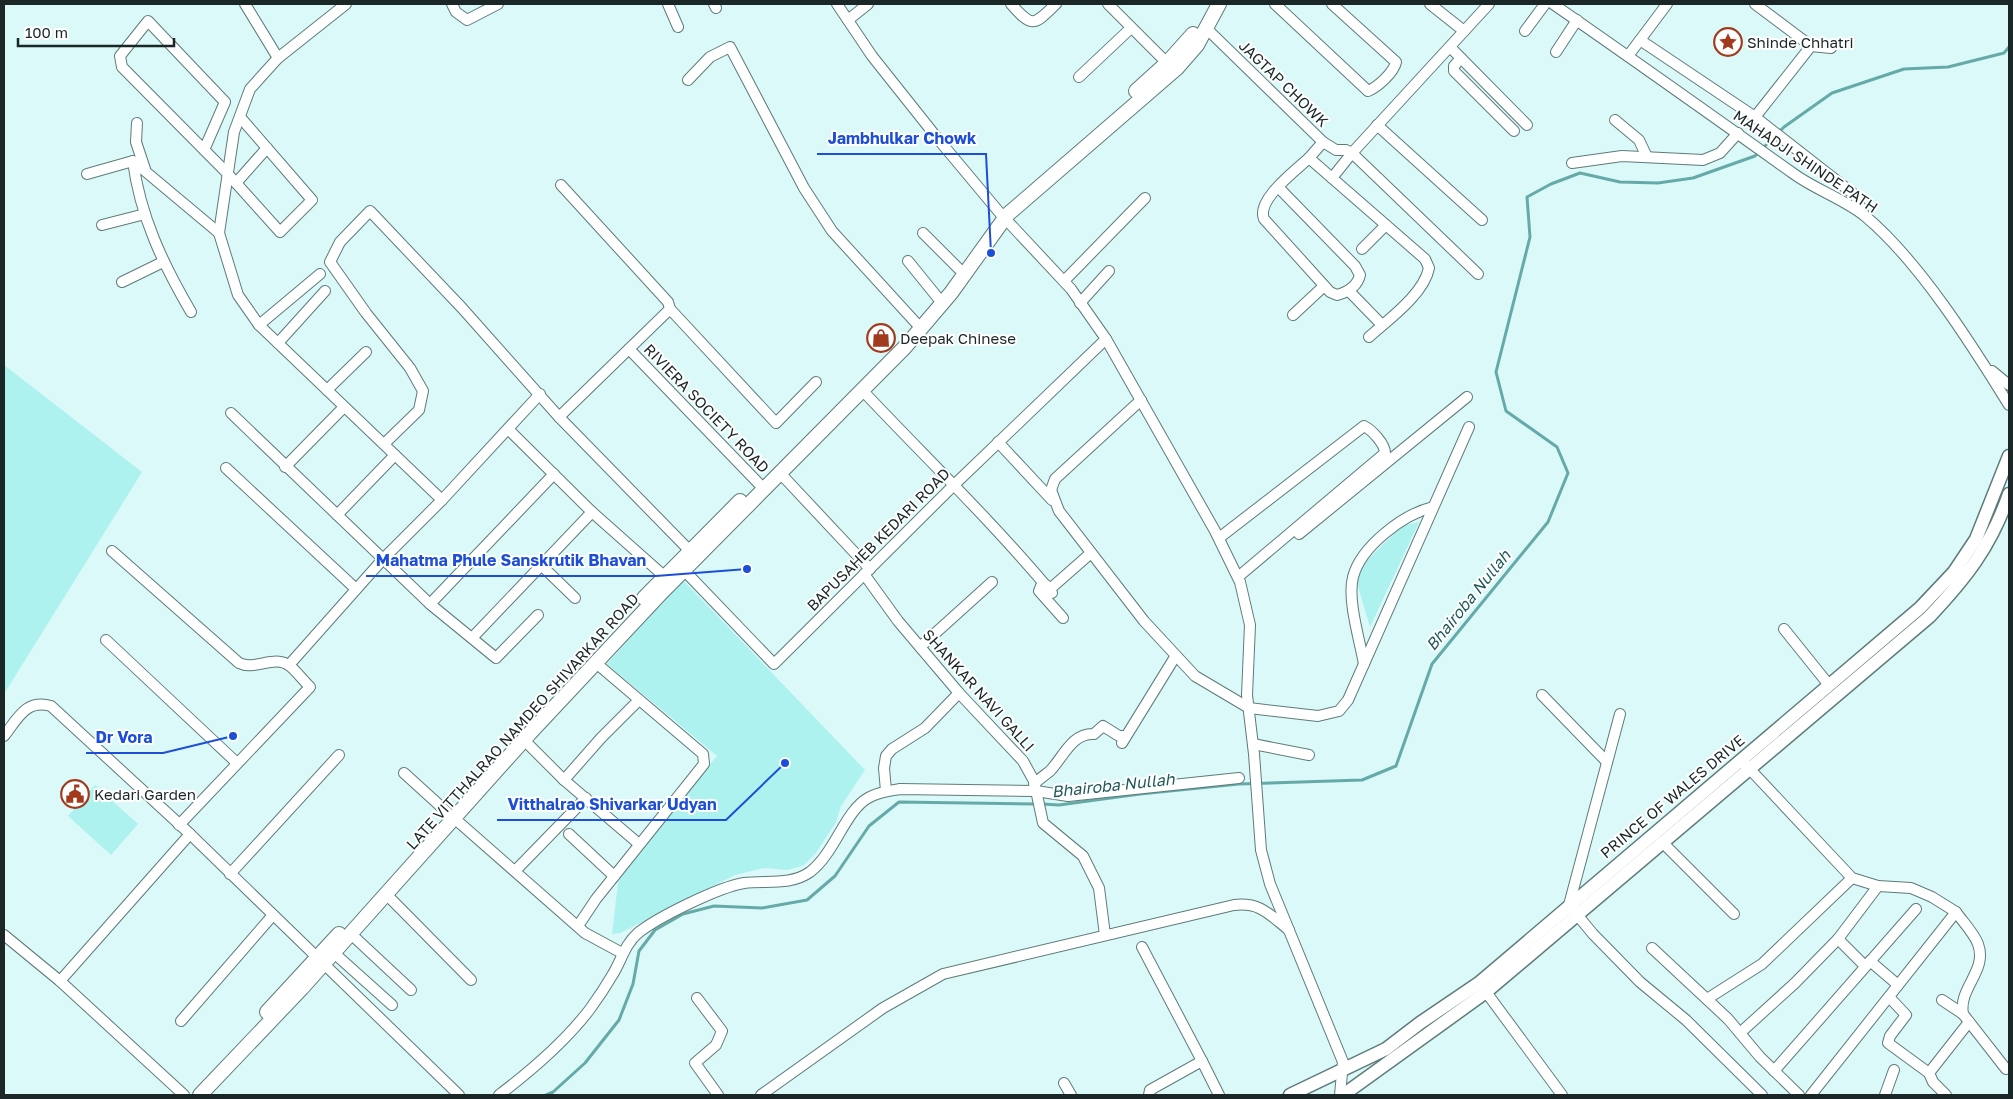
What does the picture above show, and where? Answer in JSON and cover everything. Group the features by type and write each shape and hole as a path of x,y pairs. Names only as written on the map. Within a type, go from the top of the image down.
{"main road":[{"name":"LATE VITTHALRAO NAMDEO SHIVARKAR ROAD","path":"191,1095 321,961 334,953 386,894 451,815 596,663 680,566 761,486 916,323 938,298 1002,215 1167,63 1191,38 1210,4"},
{"name":"LATE VITTHALRAO NAMDEO SHIVARKAR ROAD","path":"200,1095 664,576 680,566 689,550 761,486 780,474 905,347 942,305 1002,215 1176,68 1197,45 1219,4"}],"street":[{"path":"245,4 278,58"},
{"path":"346,4 278,58 250,89 234,132 219,233 238,295 259,325 442,500"},
{"path":"452,4 456,12 467,20 498,4"},
{"path":"668,4 678,27"},
{"path":"837,4 872,56 1002,215 1064,281 1106,339 1219,538 1239,580 1250,626 1249,708 1254,749 1260,850 1270,884 1343,1062 1341,1070 1342,1095"},
{"path":"848,20 868,4"},
{"path":"1011,4 1026,21 1032,23 1037,22 1056,4"},
{"path":"1108,4 1167,63"},
{"path":"1276,4 1368,90 1374,88 1395,67 1396,62 1332,4"},
{"path":"1430,4 1464,31"},
{"path":"1332,178 1349,152 1377,125 1489,4"},
{"path":"1525,31 1545,4"},
{"name":"MAHADJI SHINDE PATH","path":"1553,4 1796,175 1864,215 1903,255 1982,362 2009,405"},
{"path":"1628,56 1667,4"},
{"path":"1755,4 1811,46 1831,48"},
{"path":"1556,52 1577,20"},
{"path":"204,150 225,102 148,21 120,56 122,66 204,150 227,173 280,232 312,200 240,116"},
{"path":"1079,77 1130,28"},
{"name":"JAGTAP CHOWK","path":"1206,28 1323,142 1336,150 1349,152"},
{"path":"1640,40 1755,117 1855,195 1864,215"},
{"path":"1755,117 1811,46"},
{"path":"688,80 710,58 730,47 804,188 832,231 916,323"},
{"path":"1450,47 1527,125"},
{"path":"1460,58 1454,66 1454,71 1514,131"},
{"path":"1614,120 1640,140 1647,157"},
{"path":"138,123 136,142 145,170"},
{"path":"1377,125 1482,220"},
{"path":"1572,164 1622,156 1703,160 1720,153 1738,134"},
{"path":"1278,187 1355,266 1360,275 1358,281 1349,291 1337,295 1330,292 1264,219 1262,213 1264,204 1278,187 1323,142"},
{"path":"236,183 267,148"},
{"path":"1349,152 1478,274"},
{"path":"1309,158 1424,259 1429,268 1427,278 1420,289 1369,337"},
{"path":"133,160 219,233"},
{"path":"87,174 133,160"},
{"path":"133,160 135,183 156,247 191,312"},
{"path":"562,184 668,302 670,309 776,423 816,382"},
{"path":"1064,281 1145,198"},
{"path":"384,444 419,410 423,391 410,368 366,313 330,262 340,242 370,211 462,308 559,417 689,550"},
{"path":"102,225 145,214"},
{"path":"1362,249 1386,226"},
{"path":"923,233 959,269"},
{"path":"908,261 938,298"},
{"path":"122,282 163,262"},
{"path":"1080,303 1109,271"},
{"path":"259,325 320,274"},
{"path":"1293,315 1324,286"},
{"path":"278,343 325,291"},
{"path":"1349,291 1382,325"},
{"path":"559,417 670,309"},
{"name":"BAPUSAHEB KEDARI ROAD","path":"680,566 774,664 952,486 1106,339"},
{"name":"RIVIERA SOCIETY ROAD","path":"629,348 761,486"},
{"path":"327,390 366,352"},
{"name":"MAHADJI SHINDE PATH","path":"1982,362 2009,385"},
{"path":"862,390 952,486 991,522 1049,589"},
{"path":"288,665 384,558 442,500 540,394"},
{"path":"1239,580 1467,397"},
{"path":"1141,400 1055,479 1051,490 1058,511 1175,657 1195,676 1249,708 1318,716 1339,712 1348,700 1470,427"},
{"path":"285,467 344,406"},
{"path":"231,413 285,467 384,558 430,604 496,658 538,615"},
{"path":"1219,538 1364,426 1370,429 1385,449 1385,453 1239,580"},
{"path":"508,429 592,512 664,576"},
{"path":"998,442 1053,500"},
{"path":"337,515 395,455"},
{"name":"PRINCE OF WALES DRIVE","path":"1290,1095 1386,1049 1420,1023 1476,986 1662,842 1829,685 1920,608 1954,572 1976,539 2009,456"},
{"path":"226,468 356,589"},
{"path":"430,604 554,474"},
{"name":"SHANKAR NAVI GALLI","path":"780,474 867,572 898,621 920,648 1024,761 1035,787 1043,823 1076,848 1086,861 1099,888 1105,935"},
{"name":"PRINCE OF WALES DRIVE","path":"1342,1095 1486,992 1573,910 1745,764 1929,618 1964,580 1987,545 2009,494"},
{"path":"1364,665 1352,594 1353,577 1362,559 1392,527 1417,511 1433,507"},
{"path":"472,638 592,512"},
{"path":"112,551 239,664 247,667 268,662 288,665 310,687 179,825"},
{"path":"1049,589 1091,553"},
{"path":"541,565 575,598"},
{"path":"920,648 992,582"},
{"path":"1049,589 1041,586 1039,591 1063,618"},
{"path":"1784,629 1829,685"},
{"path":"106,640 237,763"},
{"path":"1035,787 1075,740 1086,734 1094,734 1103,726 1124,740 1175,657"},
{"path":"578,926 614,876 704,764 705,760 704,754 596,663"},
{"path":"886,791 884,768 886,756 892,749 925,728 960,693"},
{"path":"1542,695 1607,762"},
{"path":"564,780 638,700"},
{"path":"4,736 27,708 39,703 51,706 190,834 459,1095"},
{"path":"1620,714 1573,910 1640,982 1686,1020 1762,1095"},
{"path":"524,740 564,780 639,844"},
{"path":"1254,749 1309,755"},
{"path":"230,874 339,755"},
{"path":"1745,764 1852,878 1878,886 1911,888 1932,896 1956,912 1978,942 1981,956 1977,971 1961,1005 1962,1014"},
{"path":"404,773 578,926 608,947 622,953"},
{"path":"500,1095 562,1041 589,1009 614,973 622,953 637,934 654,922 727,887 745,883 794,880 809,873 834,846 856,808 867,798 886,791 900,789 1035,787 1068,796 1239,778"},
{"path":"515,872 586,798"},
{"path":"60,981 190,834"},
{"path":"568,834 614,876"},
{"path":"1662,842 1734,914"},
{"path":"1707,999 1762,964 1852,878"},
{"path":"1740,1033 1795,983 1838,939 1878,886"},
{"path":"386,894 471,980"},
{"path":"761,1095 883,1008 943,974 1105,935 1248,904 1260,907 1290,931"},
{"path":"1774,1071 1916,909"},
{"path":"1811,1095 1956,912"},
{"path":"181,1020 273,915"},
{"path":"351,934 411,990"},
{"path":"4,935 60,981 184,1095"},
{"path":"1838,939 1898,985"},
{"path":"1142,947 1219,1095"},
{"path":"1652,948 1707,999 1799,1095"},
{"path":"334,953 392,1004"},
{"path":"1486,992 1562,1095"},
{"path":"1889,997 1906,1015 1890,1036 1888,1043 1929,1073 1933,1082 1946,1095"},
{"path":"697,998 722,1031 716,1045 695,1063 718,1095"},
{"path":"1942,1000 1962,1014 2006,1069"},
{"path":"1929,1073 1969,1022"},
{"path":"1150,1095 1150,1090 1202,1060"},
{"path":"1885,1095 1894,1070"},
{"path":"1064,1083 1071,1095"}],"shaded area":[{"path":"4,365 142,472 4,694"},
{"path":"1419,522 1370,627 1354,573 1402,526"},
{"path":"682,579 865,770 841,806 836,822 816,853 804,865 788,870 764,868 735,875 620,933 612,934 619,874 717,756 607,664"},
{"path":"95,785 138,824 111,855 68,816"}],"waterway":[{"name":"Bhairoba Nullah","path":"1042,804 1059,805 1140,794 1239,784 1362,780 1396,766 1432,664 1548,522 1568,473 1557,447 1506,411 1496,372 1530,237 1527,197 1551,184 1580,173 1620,182 1658,183 1693,178 1755,156 1784,127 1832,93 1904,69 1948,67 2004,53 2009,47"},
{"name":"Bhairoba Nullah","path":"546,1095 553,1092 585,1063 619,1020 633,984 639,951 655,930 683,914 714,906 762,908 807,900 835,876 869,826 899,802 1036,804"}],"place":[{"name":"Shinde Chhatri","path":"1728,42"},
{"name":"Jambhulkar Chowk","path":"991,253"},
{"name":"Deepak Chinese","path":"881,338"},
{"name":"Mahatma Phule Sanskrutik Bhavan","path":"747,569"},
{"name":"Dr Vora","path":"233,736"},
{"name":"Vitthalrao Shivarkar Udyan","path":"785,763"},
{"name":"Kedari Garden","path":"75,794"}]}
